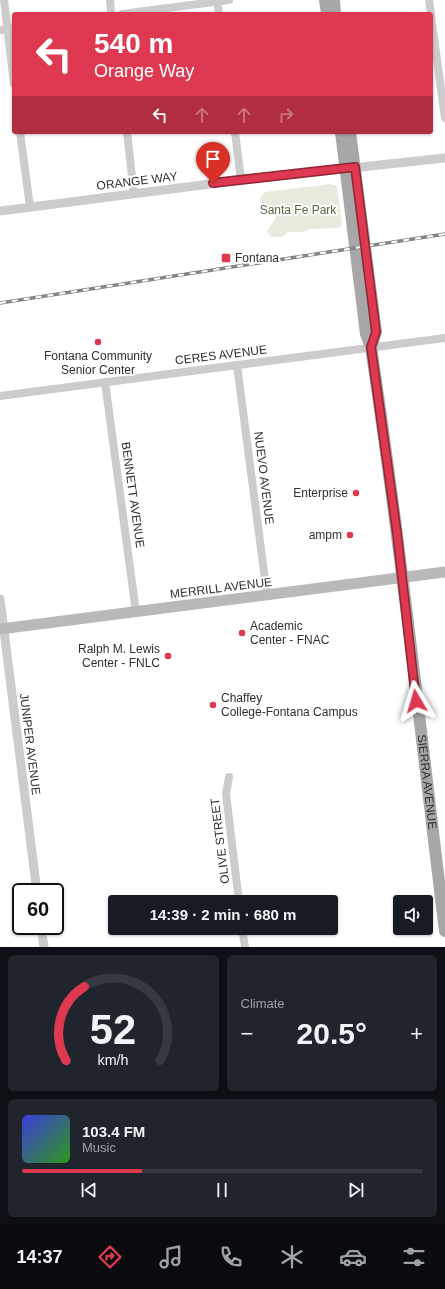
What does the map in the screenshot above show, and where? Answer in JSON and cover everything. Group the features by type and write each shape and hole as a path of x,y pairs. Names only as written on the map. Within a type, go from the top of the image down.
{"main road":[{"path":"325,0 327,12"},
{"path":"334,0 335,12"},
{"name":"SIERRA AVENUE","path":"342,134 350,167"},
{"name":"SIERRA AVENUE","path":"350,134 350,167 366,334 371,347 397,533 442,875 445,931"},
{"name":"MERRILL AVENUE","path":"2,629 445,572"}],"street":[{"path":"4,0 12,68"},
{"path":"110,0 111,12"},
{"path":"137,12 229,0"},
{"path":"429,0 431,12"},
{"path":"218,1 219,12"},
{"path":"433,30 445,118"},
{"path":"20,134 30,207"},
{"path":"127,134 134,194"},
{"path":"235,134 241,180"},
{"name":"ORANGE WAY","path":"0,211 350,167 445,158"},
{"name":"CERES AVENUE","path":"0,396 445,338"},
{"name":"NUEVO AVENUE","path":"237,365 267,595"},
{"name":"BENNETT AVENUE","path":"105,382 136,612"},
{"name":"JUNIPER AVENUE","path":"0,599 2,629 36,883"},
{"name":"OLIVE STREET","path":"229,777 226,794 238,895"},
{"path":"42,935 44,947"},
{"path":"243,935 245,947"}],"green space":[{"name":"Santa Fe Park","path":"330,184 337,186 342,224 339,228 310,229 304,232 288,232 282,237 271,237 267,231 277,216 275,205 264,207 260,198 265,192"}],"railway":[{"path":"0,303 445,234"}],"place":[{"name":"Fontana","path":"226,258"},
{"name":"Fontana Community Senior Center","path":"98,342"},
{"name":"Enterprise","path":"356,493"},
{"name":"ampm","path":"350,535"},
{"name":"Academic Center - FNAC","path":"242,633"},
{"name":"Ralph M. Lewis Center - FNLC","path":"168,656"},
{"name":"Chaffey College-Fontana Campus","path":"213,705"}],"route":[{"path":"213,183 355,167 376,332 371,347 397,533 416,701"}]}
